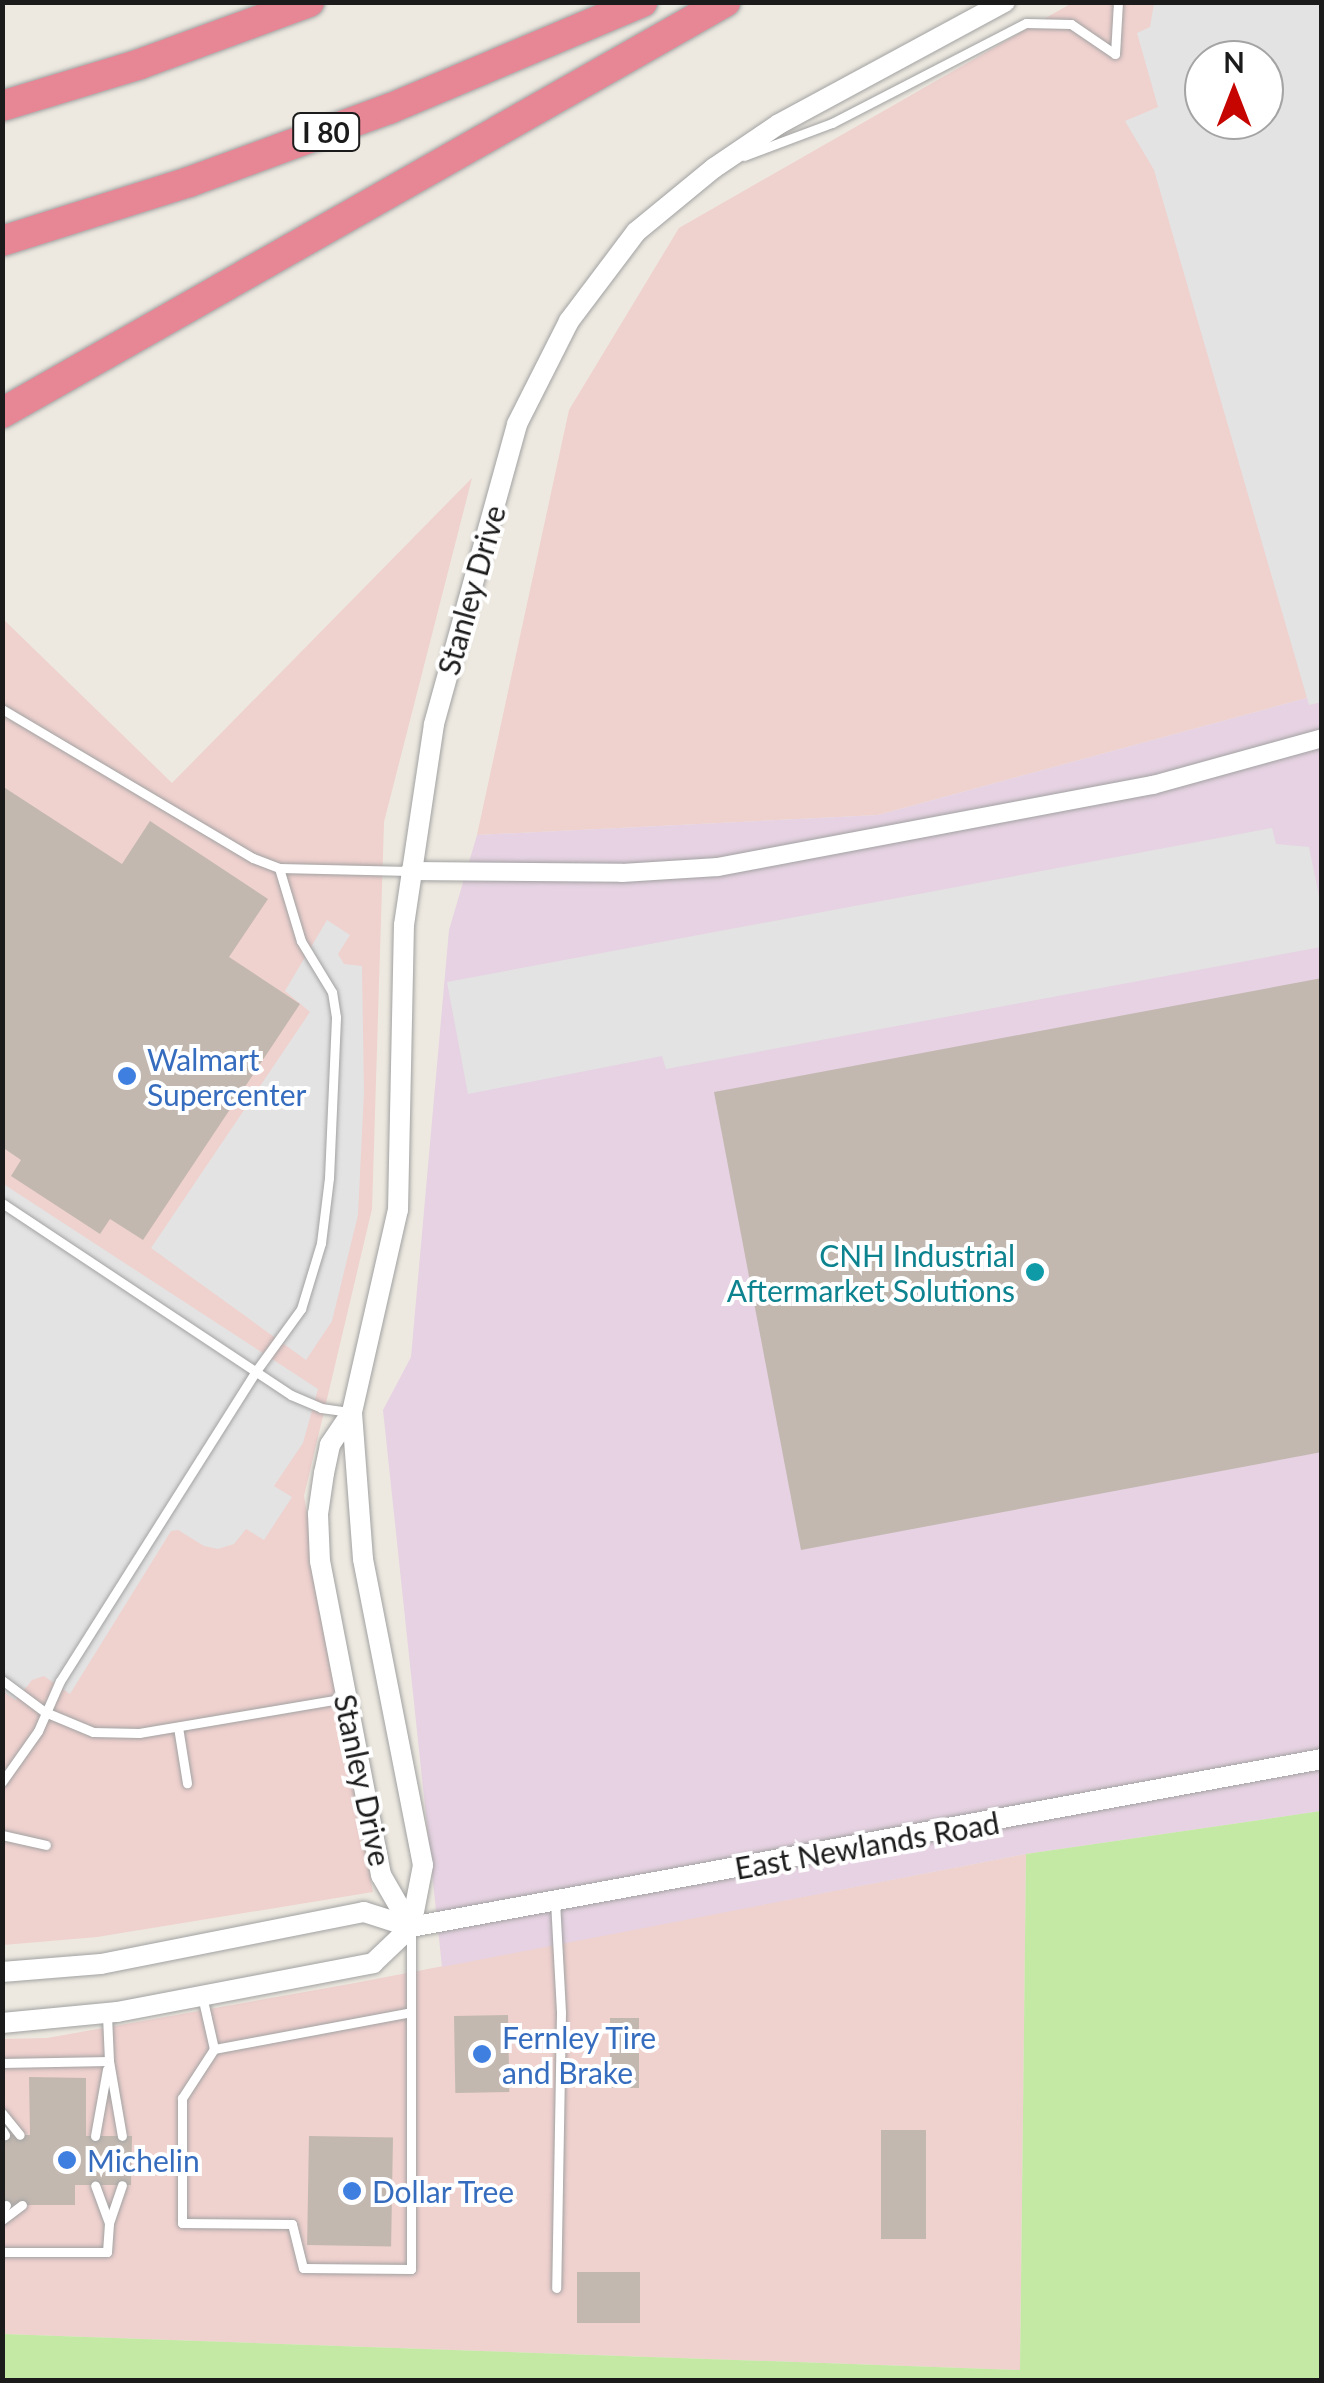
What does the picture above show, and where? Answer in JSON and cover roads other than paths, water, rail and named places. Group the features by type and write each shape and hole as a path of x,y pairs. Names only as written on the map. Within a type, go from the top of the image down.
{"highway":[{"path":"2,106 140,64 308,2"},
{"name":"I 80","path":"2,241 190,182 390,109 642,2"},
{"path":"2,413 725,2"}],"street":[{"name":"Stanley Drive","path":"411,1928 423,1866 363,1559 352,1412 398,1210 402,978 410,871 434,724 517,424 569,322 636,232 714,168 808,108 1005,2"},
{"path":"410,871 622,873 718,867 1166,782 1322,738"},
{"name":"Stanley Drive","path":"352,1412 330,1445 318,1514 320,1561 381,1875 411,1928"},
{"name":"East Newlands Road","path":"2,1972 101,1964 364,1912 411,1928 1322,1760"},
{"path":"2,2023 107,2014 373,1963 411,1928"}],"lane":[{"path":"714,168 832,123 1026,23 1071,24 1115,54 1118,2"},
{"path":"2,709 253,858 279,868 410,871"},
{"path":"2,1782 38,1731 45,1712 256,1371 302,1309 321,1243 329,1178 336,1017 332,992 301,941 279,868"},
{"path":"2,1203 291,1395 321,1408 352,1412"},
{"path":"2,1680 45,1712 93,1732 139,1733 345,1698"},
{"path":"178,1726 187,1783"},
{"path":"2,1835 46,1845"},
{"path":"555,1901 560,2013 556,2288"},
{"path":"202,1996 214,2049 182,2098 182,2223 292,2224 302,2268 411,2269 411,1928"},
{"path":"214,2049 411,2012"},
{"path":"107,2014 109,2061 122,2136"},
{"path":"2,2063 109,2061"},
{"path":"95,2136 109,2061"},
{"path":"2,2113 20,2135"},
{"path":"95,2185 109,2223"},
{"path":"2,2252 107,2252 109,2223 122,2185"},
{"path":"2,2220 22,2205"}],"place":[{"name":"Walmart Supercenter","path":"127,1076"},
{"name":"CNH Industrial Aftermarket Solutions","path":"1035,1272"},
{"name":"Fernley Tire and Brake","path":"482,2054"},
{"name":"Michelin","path":"67,2160"},
{"name":"Dollar Tree","path":"352,2191"}]}
